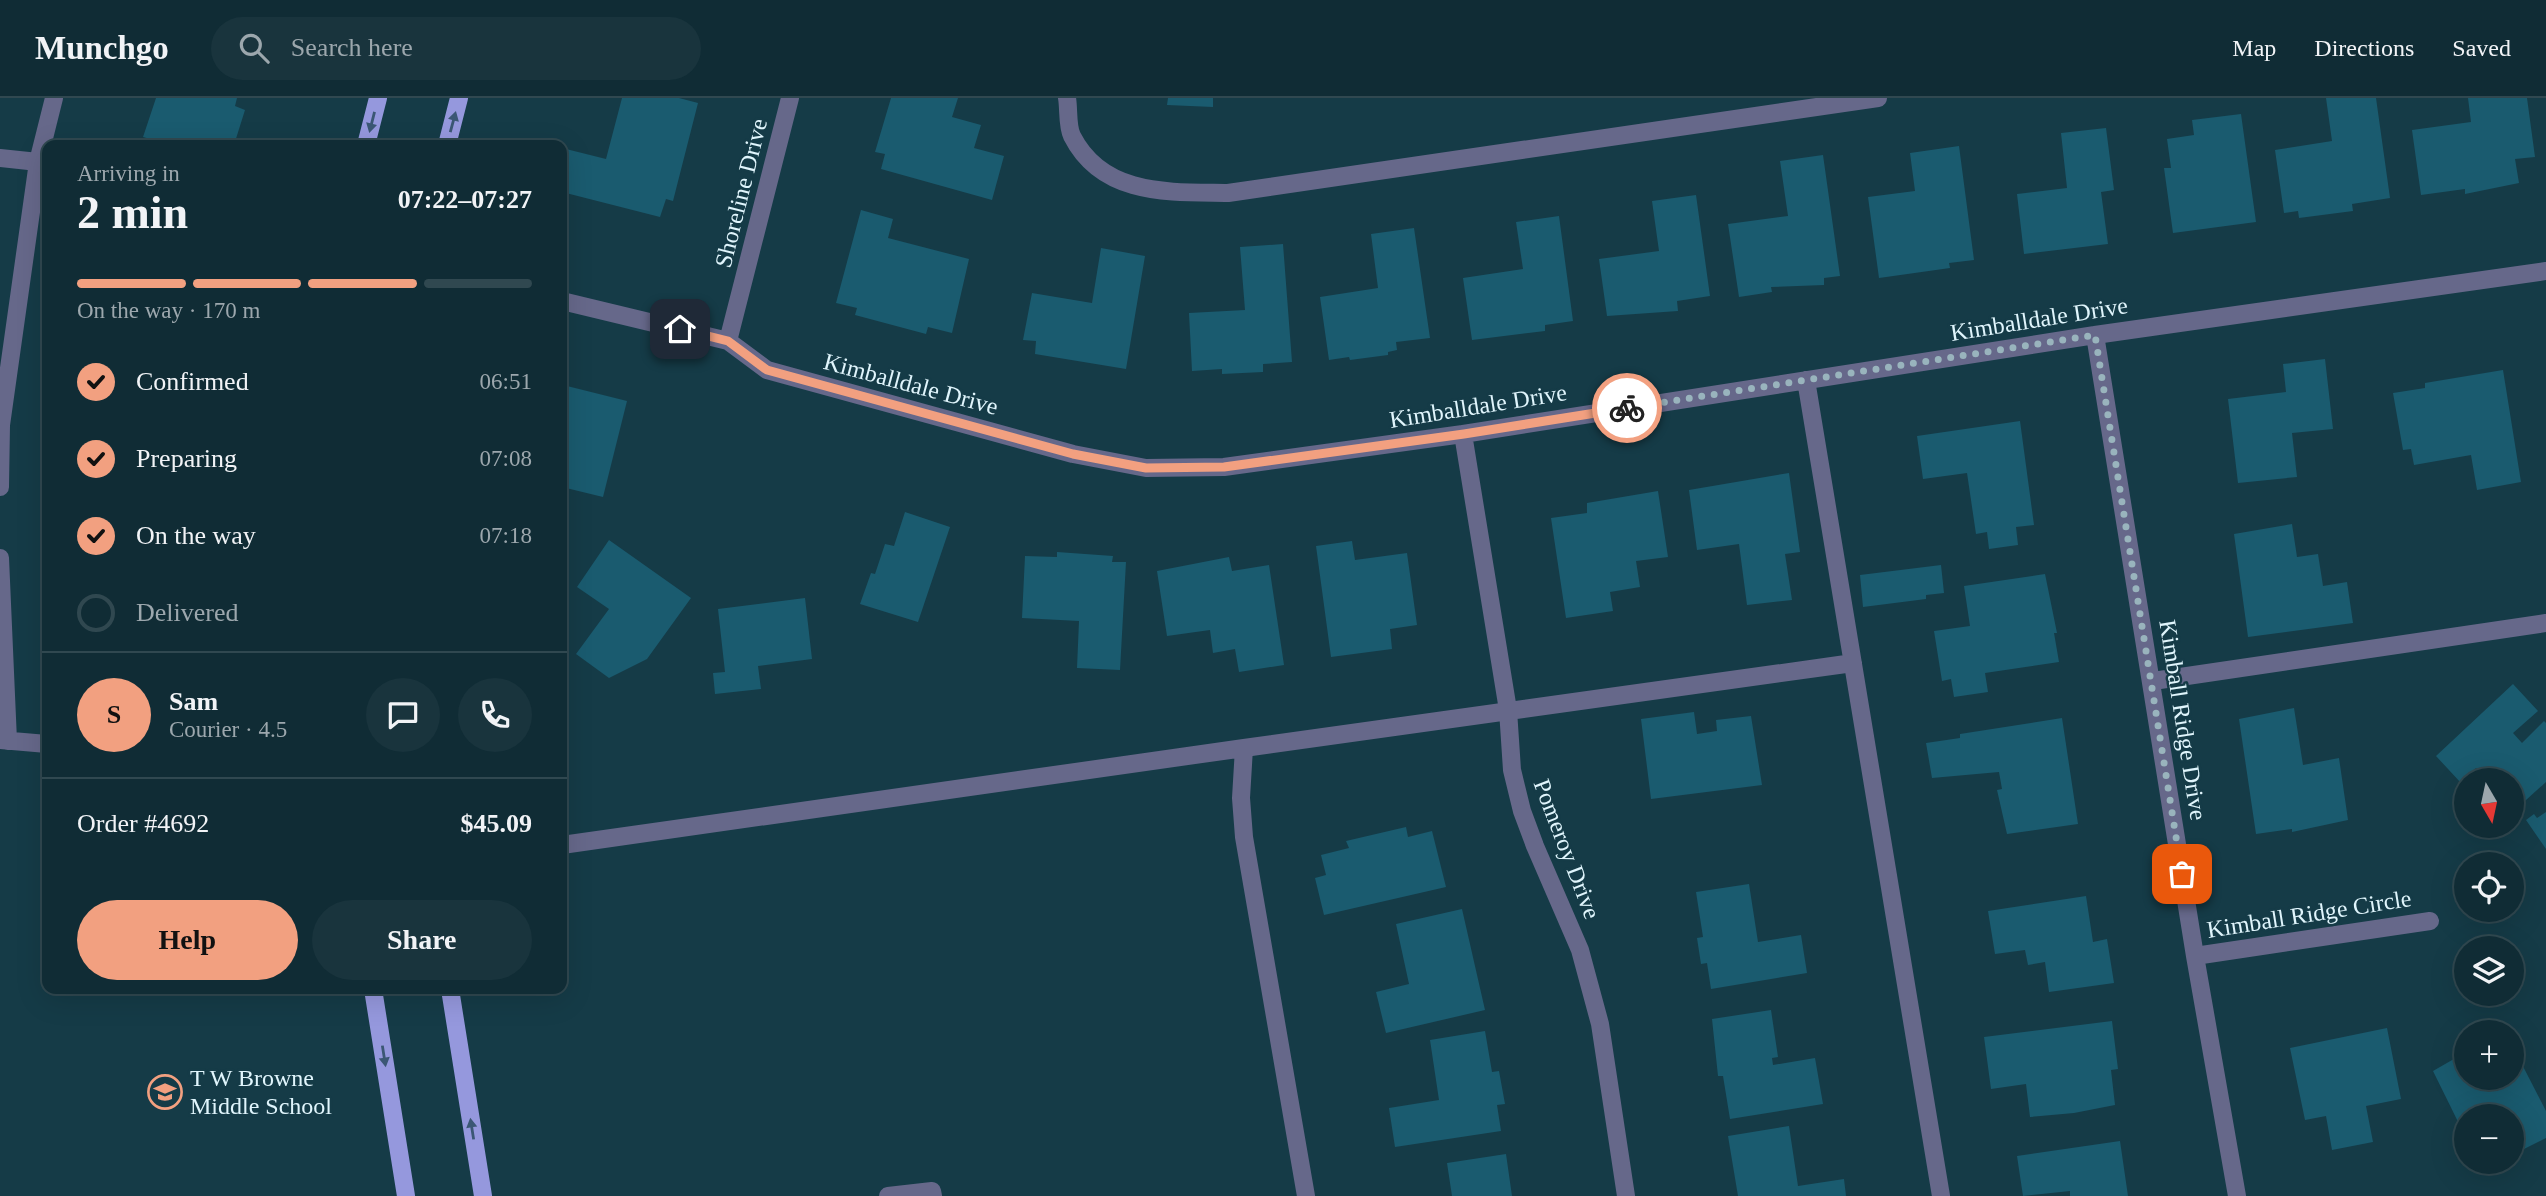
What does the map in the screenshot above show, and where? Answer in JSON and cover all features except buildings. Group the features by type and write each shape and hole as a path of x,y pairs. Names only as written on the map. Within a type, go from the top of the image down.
{"main road":[{"path":"367,140 378,98"},
{"path":"448,140 459,98"},
{"path":"374,994 406,1196"},
{"path":"451,994 484,1196"}],"street":[{"path":"44,140 54,98"},
{"name":"Shoreline Drive","path":"728,341 790,98"},
{"path":"1067,98 1071,134 1089,159 1121,183 1161,191 1228,193 1878,98"},
{"path":"0,487 0,425 42,146"},
{"path":"0,158 38,162"},
{"name":"Kimballdale Drive","path":"567,302 728,341 767,370 1073,454 1146,468 1224,467 1464,434 2095,335 2546,271"},
{"name":"Kimball Ridge Drive","path":"2095,335 2195,957 2237,1196"},
{"path":"1806,380 1941,1196"},
{"name":"Pomeroy Drive","path":"1464,434 1508,710 1513,771 1522,811 1580,950 1600,1024 1626,1196"},
{"path":"0,558 4,740 42,744"},
{"path":"2152,681 2546,624"},
{"path":"567,844 1853,663"},
{"path":"1244,748 1241,798 1244,837 1306,1196"},
{"name":"Kimball Ridge Circle","path":"2195,957 2430,920"},
{"path":"887,1196 932,1191 933,1196"}],"way so far":[{"path":"1627,408 2095,335 2182,874"}],"place":[{"name":"T W Browne Middle School","path":"165,1092"}],"route":[{"path":"680,329 728,341 767,370 1073,454 1146,468 1224,467 1464,434 1627,408"}]}
